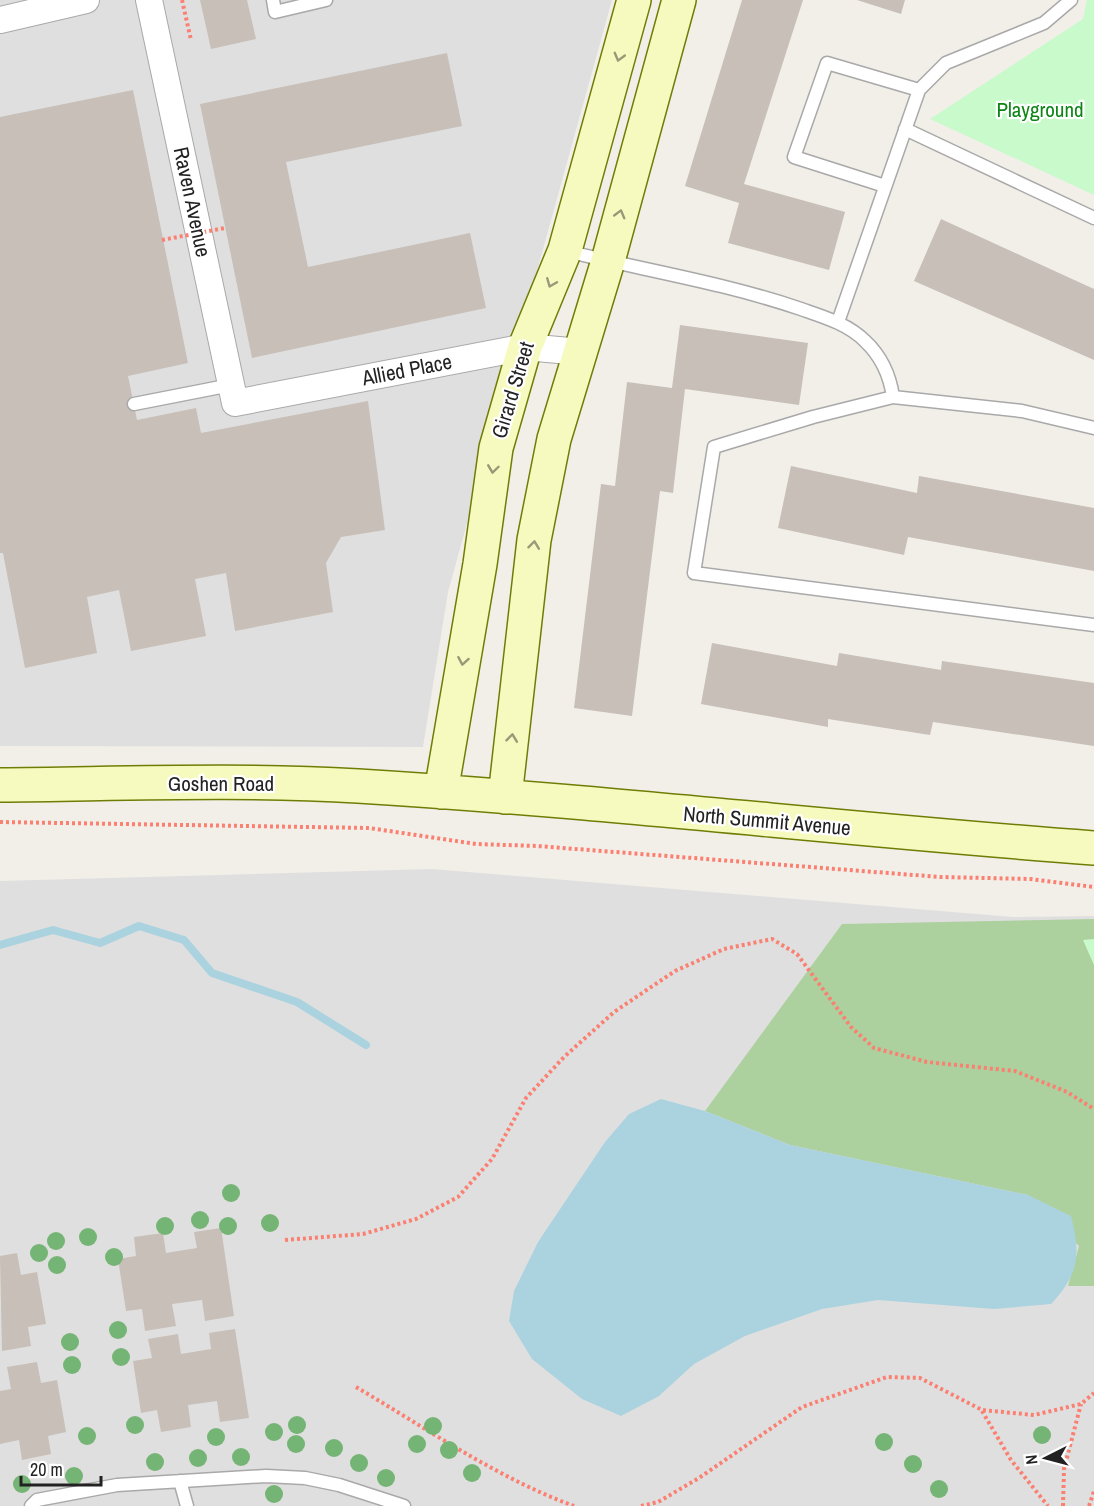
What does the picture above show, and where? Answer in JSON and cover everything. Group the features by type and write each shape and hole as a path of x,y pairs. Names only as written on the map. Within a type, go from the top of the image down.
{"street":[{"path":"0,20 86,0"},
{"name":"Raven Avenue","path":"149,0 233,394"},
{"name":"Girard Street","path":"441,792 480,564 496,448 525,347 565,250 634,0"},
{"path":"505,796 534,540 554,439 608,261 679,0"},
{"name":"Allied Place","path":"233,394 525,347 580,352"},
{"name":"Goshen Road","path":"0,785 225,783 355,786 441,792"},
{"name":"North Summit Avenue","path":"441,792 916,835 1094,848"}],"lane":[{"path":"273,0 275,12 326,0"},
{"path":"838,321 919,90 946,63 1044,23 1071,0"},
{"path":"885,186 794,157 827,63 919,90"},
{"path":"905,129 1094,218"},
{"path":"565,250 759,295 838,321 865,341 880,359 890,378 893,397"},
{"path":"134,404 233,394"},
{"path":"1094,428 1022,411 893,397 813,417 714,447 694,573 1094,625"},
{"path":"31,1506 37,1500 117,1485 262,1476 304,1478 339,1485 404,1506"},
{"path":"180,1481 187,1506"}],"path":[{"path":"182,0 191,40"},
{"path":"162,240 225,228"},
{"path":"0,822 369,828 476,844 537,846 940,877 1030,879 1094,887"},
{"path":"285,1240 363,1234 416,1219 458,1197 492,1159 526,1098 564,1057 614,1012 675,971 724,949 771,939 797,954 851,1027 874,1048 927,1062 1015,1071 1067,1092 1094,1109"},
{"path":"641,1506 658,1502 699,1478 802,1407 887,1377 920,1378 982,1410 1034,1415 1082,1404 1094,1393"},
{"path":"356,1387 506,1475 543,1495 574,1506"},
{"path":"1063,1506 1064,1469 1082,1404"},
{"path":"982,1410 1011,1460 1048,1506"},
{"path":"1089,1506 1094,1491"}],"shaded area":[{"path":"0,0 612,0 448,592 423,747 0,746"},
{"path":"432,869 1013,917 1094,916 1094,1506 0,1506 0,881"}],"green space":[{"name":"Playground","path":"1087,0 1094,0 1094,195 930,119 1083,19"},
{"path":"1094,919 1094,1286 1068,1286 1079,1246 1028,1195 790,1145 705,1111 842,924"},
{"path":"1094,939 1094,965 1083,940"}],"water":[{"path":"661,1099 705,1111 790,1145 1028,1195 1071,1216 1076,1242 1072,1273 1051,1304 994,1309 878,1300 822,1309 745,1336 694,1364 659,1396 621,1416 582,1399 532,1359 509,1321 514,1291 538,1242 605,1142 629,1114"}],"building":[{"path":"200,0 247,0 256,39 211,49"},
{"path":"742,0 803,0 744,184 845,212 829,270 728,243 739,203 685,186"},
{"path":"857,0 905,0 901,14"},
{"path":"447,53 462,126 286,162 308,267 470,233 486,308 252,358 200,104"},
{"path":"133,90 188,363 128,376 137,420 196,408 201,433 368,401 385,530 341,537 326,563 333,612 235,631 226,573 195,579 206,636 131,651 119,590 87,597 97,653 25,668 3,553 0,553 0,117"},
{"path":"941,219 1094,289 1094,360 914,281"},
{"path":"680,325 808,343 799,405 685,389 673,493 660,491 632,716 574,708 601,484 615,486 627,382 672,388"},
{"path":"791,466 917,493 919,476 1094,508 1094,571 908,537 904,555 778,528"},
{"path":"712,643 837,666 839,653 941,670 942,661 1094,683 1094,746 933,722 930,735 828,719 828,727 701,704"},
{"path":"221,1228 234,1316 205,1321 202,1300 172,1304 176,1326 145,1331 142,1309 126,1311 118,1259 136,1256 134,1237 163,1233 166,1253 197,1248 194,1232"},
{"path":"17,1253 21,1275 37,1272 46,1324 28,1327 31,1346 2,1351 0,1256"},
{"path":"235,1329 249,1418 220,1422 217,1401 188,1405 191,1427 161,1432 157,1410 141,1413 133,1361 152,1358 148,1339 178,1334 181,1354 211,1349 209,1333"},
{"path":"37,1362 41,1383 57,1380 66,1432 48,1436 51,1454 22,1460 19,1440 0,1444 0,1391 11,1389 7,1367"}],"waterway":[{"path":"0,945 53,930 100,943 139,926 184,940 212,973 297,1002 366,1045"}]}
